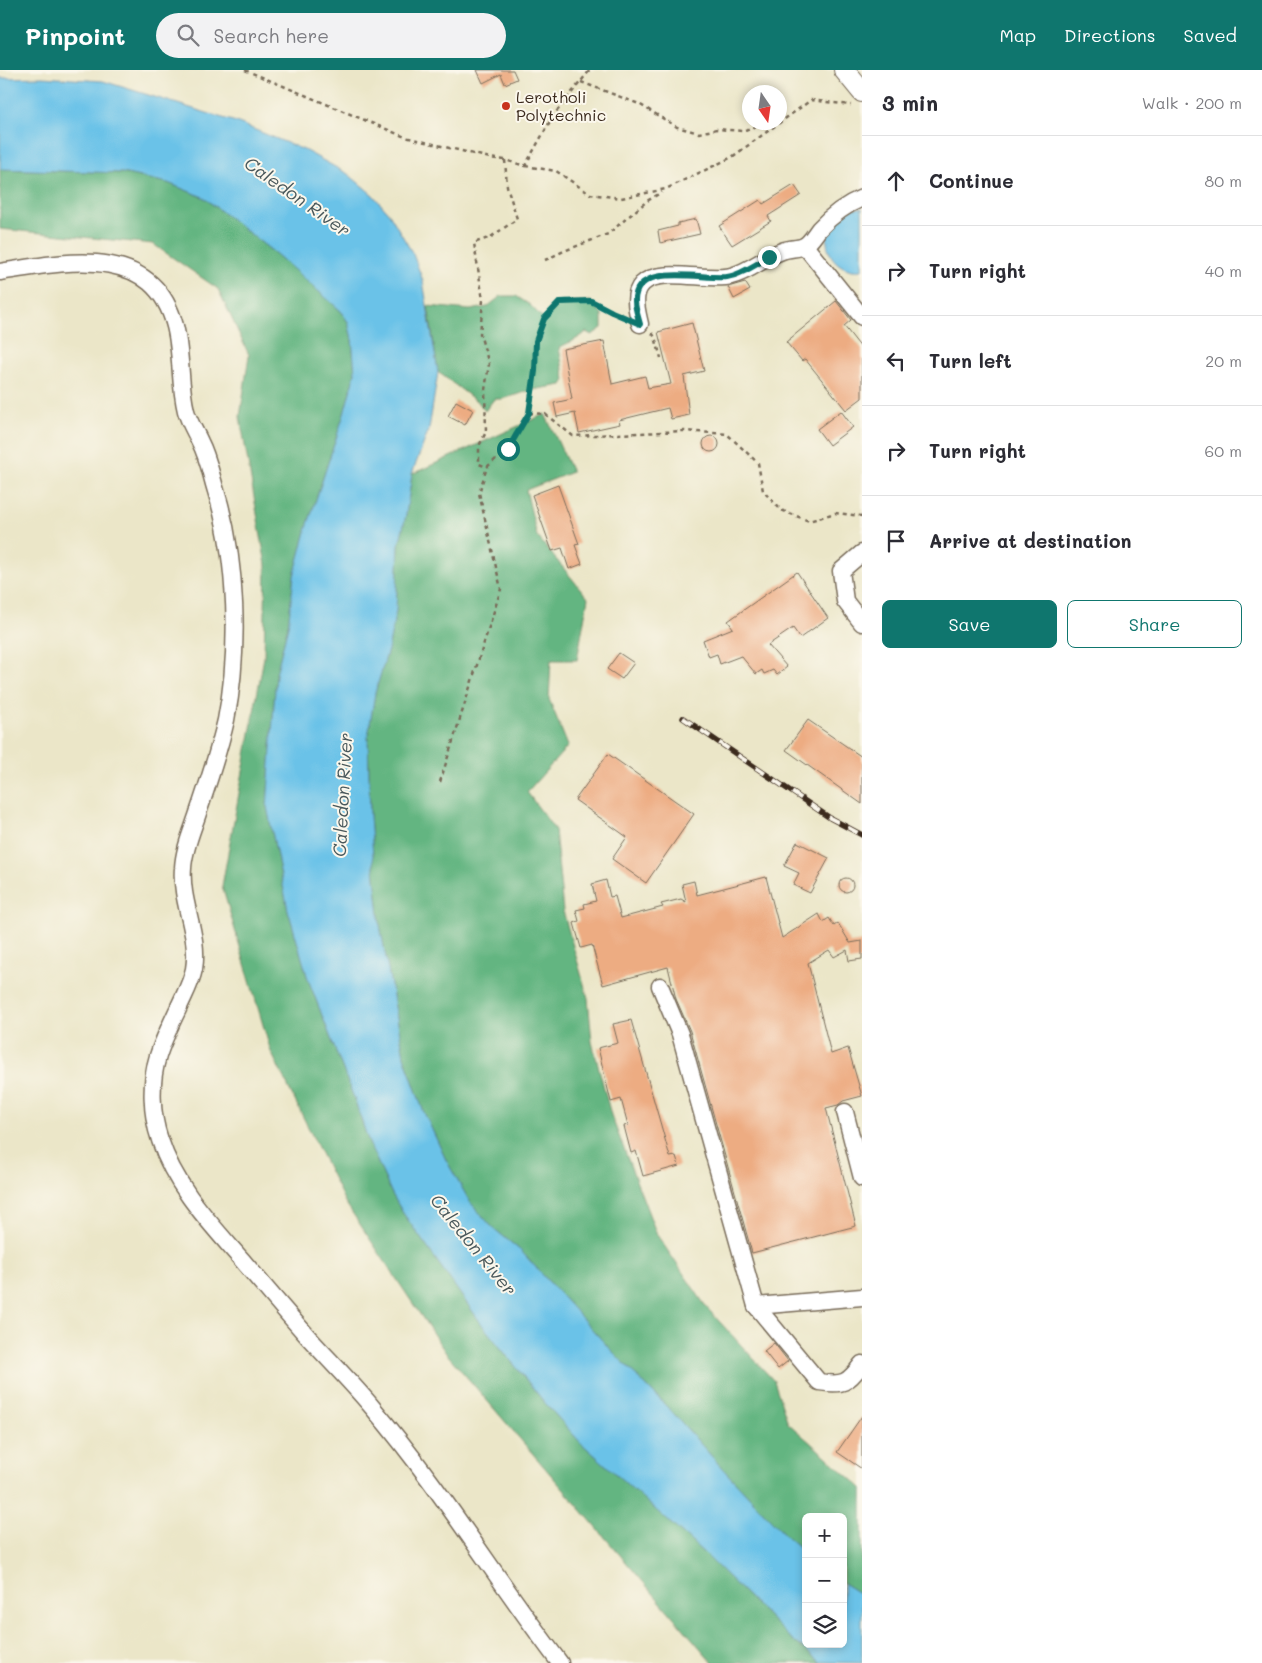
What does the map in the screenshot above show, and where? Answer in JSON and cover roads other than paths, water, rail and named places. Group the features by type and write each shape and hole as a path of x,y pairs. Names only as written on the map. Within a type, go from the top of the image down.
{"main road":[{"path":"844,70 858,99"}],"street":[{"path":"640,324 635,301 642,283 657,276 725,278 734,275 783,250 805,246 839,210 862,198"},
{"path":"805,246 862,316"},
{"path":"0,272 74,262 104,264 128,268 149,282 164,298 174,321 178,341 185,408 202,444 218,497 229,547 234,602 233,671 226,717 217,757 185,853 182,882 184,899 194,932 194,971 189,988 158,1054 153,1079 156,1128 161,1145 178,1180 196,1206 306,1335 373,1408 421,1469 560,1663"},
{"path":"862,553 841,571 846,601 862,623"},
{"path":"660,986 680,1034 756,1306 819,1382 835,1384 851,1378 862,1364"},
{"path":"845,1112 862,1178"},
{"path":"756,1306 862,1297"}],"water":[{"name":"Caledon River","path":"42,77 103,81 236,122 304,150 348,174 373,195 390,215 413,254 423,281 438,372 429,429 412,474 399,545 396,611 388,650 375,693 368,737 370,816 380,925 404,1056 423,1110 446,1160 470,1202 492,1227 521,1251 610,1349 674,1414 787,1537 802,1550 802,1647 788,1636 704,1553 580,1442 545,1403 483,1326 403,1213 392,1194 369,1143 354,1098 308,979 288,910 267,807 276,674 288,626 294,576 308,524 344,414 355,373 352,339 348,322 341,311 276,254 203,197 168,183 122,173 0,169 0,78"},
{"path":"862,208 862,270 851,270 835,261 827,244 827,235 831,226 838,218 852,209"},
{"path":"847,1586 862,1595 862,1663 820,1662 803,1648 847,1648"}],"railway":[{"path":"683,718 830,818 862,835"}],"place":[{"name":"Lerotholi Polytechnic","path":"506,106"}]}
